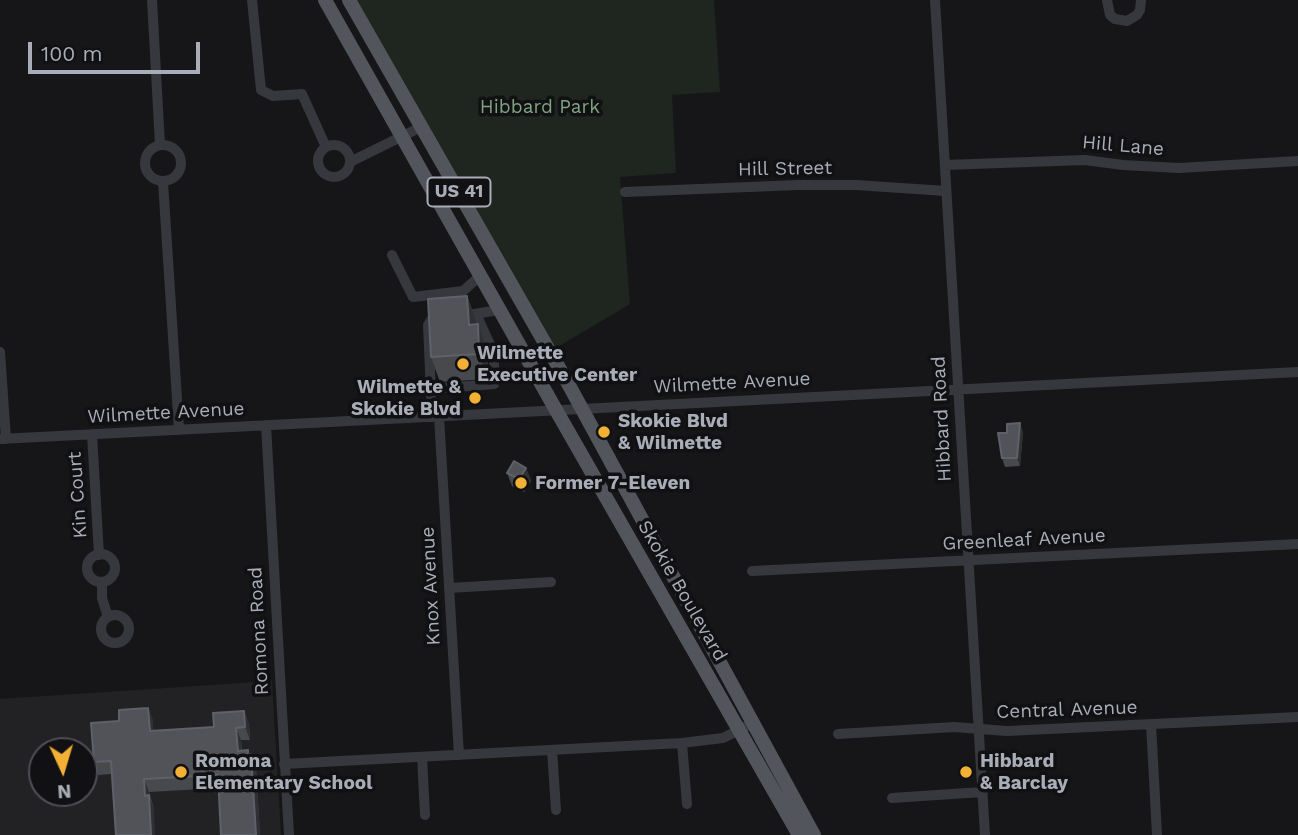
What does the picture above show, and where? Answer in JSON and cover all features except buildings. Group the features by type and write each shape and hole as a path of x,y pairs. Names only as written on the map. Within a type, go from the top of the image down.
{"main road":[{"name":"Skokie Boulevard","path":"326,0 556,410 814,835"},
{"name":"Skokie Boulevard","path":"349,0 581,409 799,835"}],"street":[{"path":"152,0 160,145"},
{"path":"252,0 261,90 274,96 302,94 326,147"},
{"name":"Hibbard Road","path":"935,0 985,835"},
{"path":"1107,0 1110,15 1126,21 1137,15 1141,0"},
{"path":"350,162 421,127"},
{"path":"160,145 172,147 180,156 181,162 178,173 163,182 153,179 144,165 150,150 160,145"},
{"path":"326,147 343,147 348,153 350,162 347,171 338,177 324,173 318,160 326,147"},
{"name":"Hill Lane","path":"945,164 1085,160 1179,168 1298,161"},
{"path":"163,182 179,430"},
{"name":"Hill Street","path":"625,192 798,185 856,185 946,191"},
{"path":"393,255 413,297 463,291 480,276"},
{"path":"431,389 494,384 494,353 476,314 499,310"},
{"name":"Knox Avenue","path":"459,755 428,325 431,320 476,314"},
{"path":"0,352 3,439"},
{"name":"Wilmette Avenue","path":"3,439 1298,372"},
{"name":"Romona Road","path":"266,425 289,835"},
{"name":"Kin Court","path":"92,434 99,555"},
{"name":"Greenleaf Avenue","path":"752,571 1298,544"},
{"name":"Kin Court","path":"99,555 107,556 115,567 110,578 102,582 93,580 87,572 88,563 99,555"},
{"name":"Kin Court","path":"102,582 102,598 108,617"},
{"path":"449,588 551,582"},
{"name":"Central Avenue","path":"838,734 954,727 1007,731 1298,717"},
{"path":"1151,724 1157,835"},
{"path":"284,764 682,743 723,738 746,727"},
{"path":"682,743 687,804"},
{"path":"552,750 556,810"},
{"path":"422,757 425,815"},
{"path":"892,798 982,792"}],"shaded area":[{"name":"Romona Elementary School","path":"272,681 281,835 0,835 0,699"}],"green space":[{"name":"Hibbard Park","path":"357,0 714,0 720,92 672,95 676,173 620,177 630,304 556,348"}],"place":[{"name":"Wilmette Executive Center","path":"463,364"},
{"name":"Wilmette & Skokie Blvd","path":"475,398"},
{"name":"Skokie Blvd & Wilmette","path":"604,432"},
{"name":"Former 7-Eleven","path":"521,483"},
{"name":"Romona Elementary School","path":"181,772"},
{"name":"Hibbard & Barclay","path":"966,772"}]}
